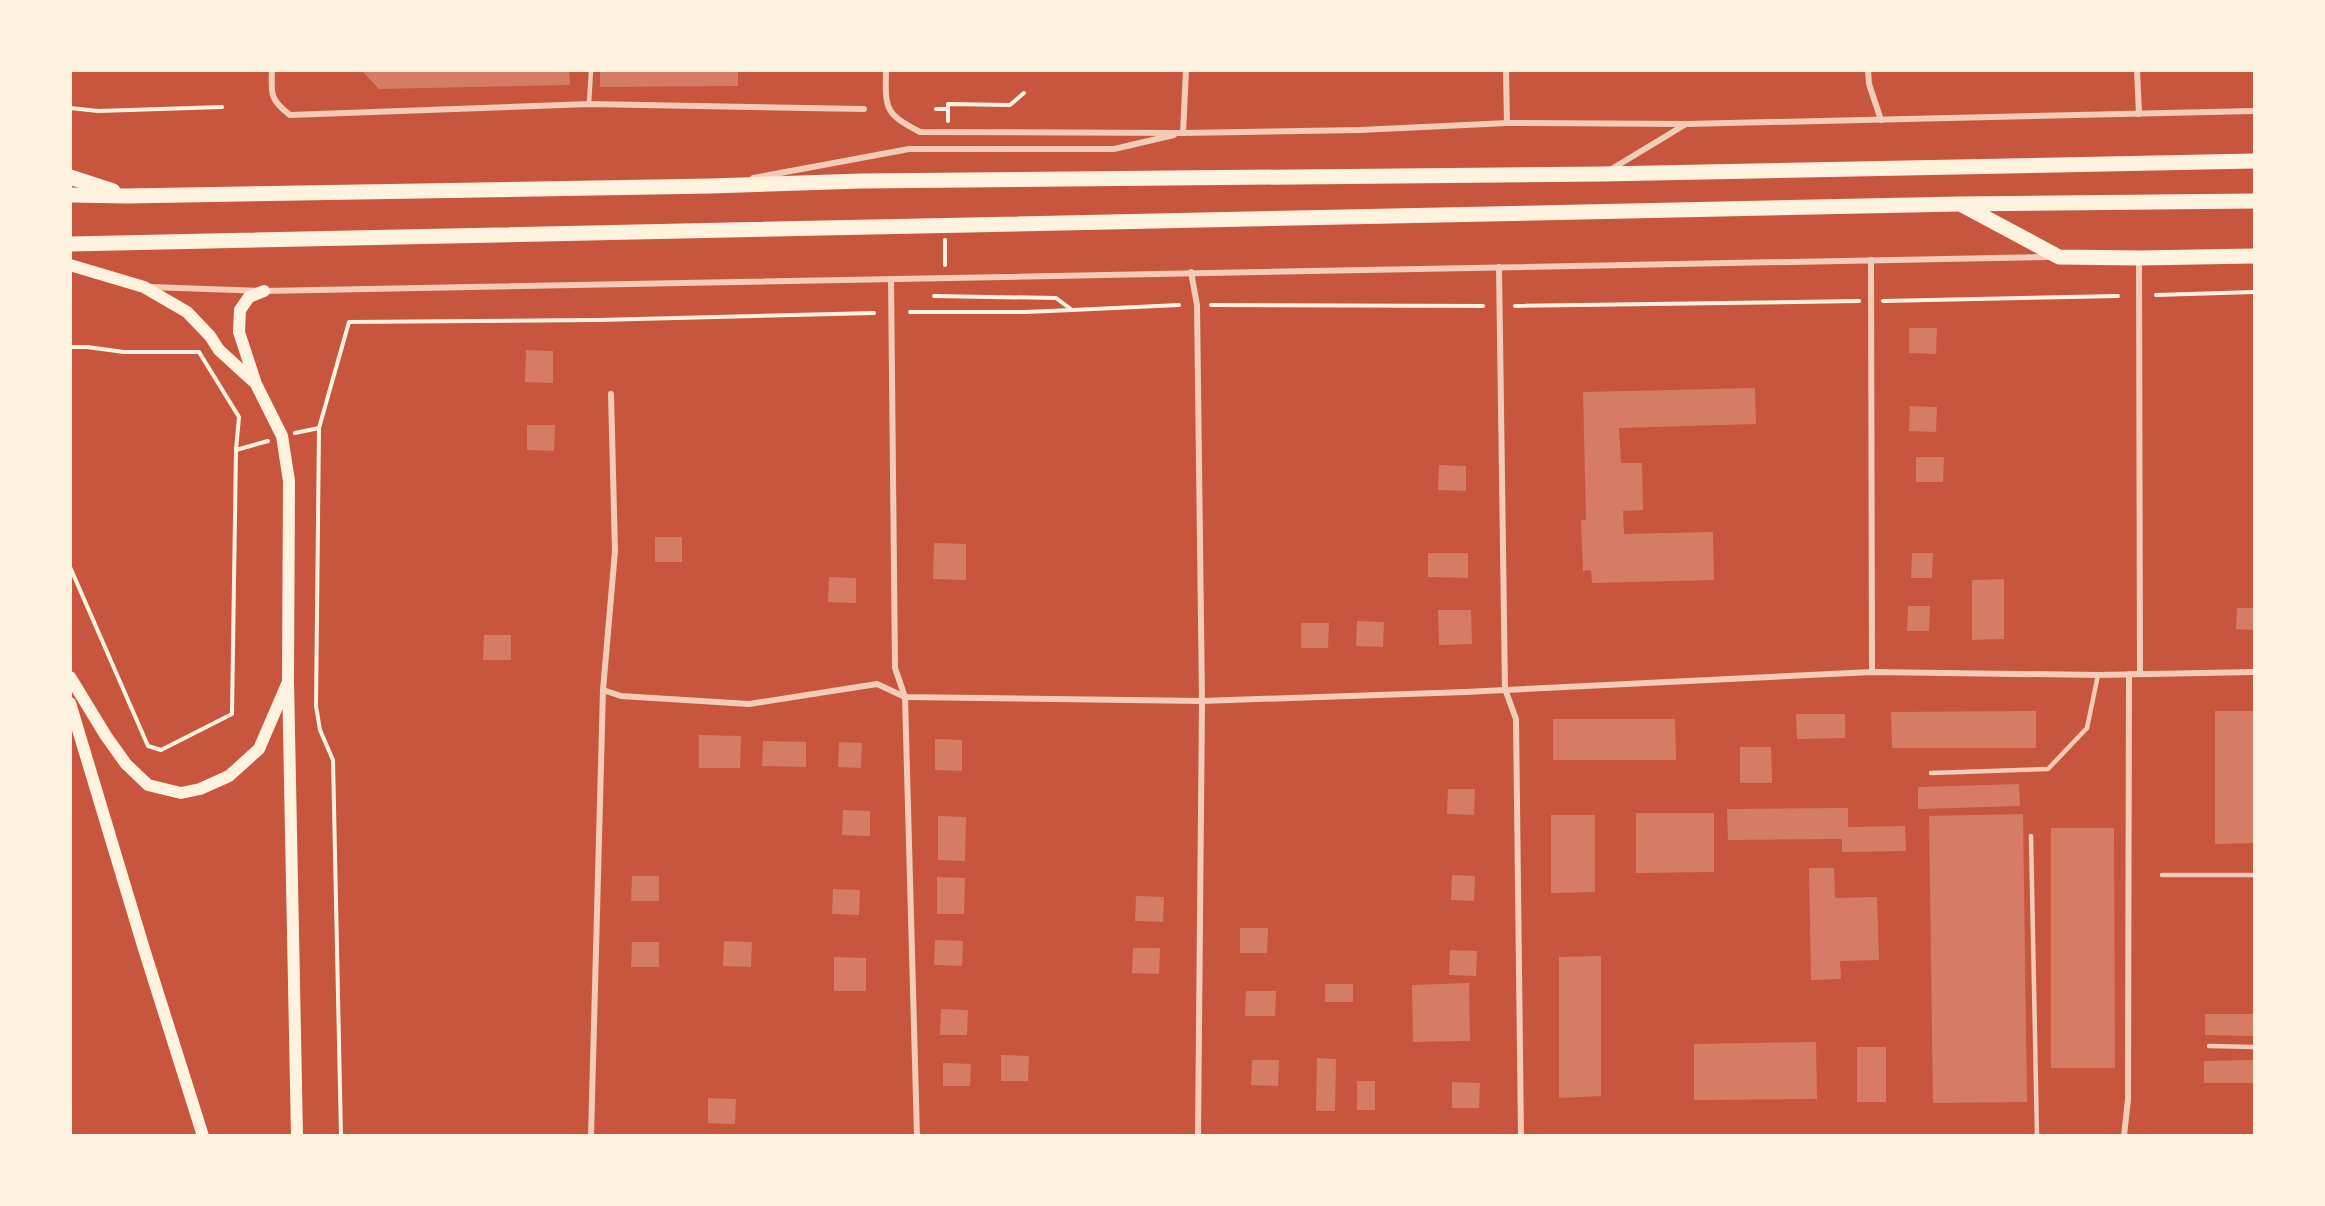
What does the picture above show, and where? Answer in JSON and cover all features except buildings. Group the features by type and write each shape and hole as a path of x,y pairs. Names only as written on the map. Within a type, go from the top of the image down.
{"main road":[{"path":"70,195 127,196 711,186 861,181 1603,174 2254,161"},
{"path":"70,177 127,196"},
{"path":"70,244 1959,204 2254,201"},
{"path":"1959,204 2059,256 2139,258 2254,256"},
{"path":"70,265 144,287 188,312 210,336 219,350 256,384"},
{"path":"264,291 249,297 240,310 239,332 256,384 282,436 289,481 288,680 297,1136"},
{"path":"70,677 126,764 148,785 181,793 200,789 229,777 259,749 288,680"},
{"path":"70,703 203,1136"}],"street":[{"path":"272,70 271,95 276,105 290,115 590,104 864,109"},
{"path":"886,70 885,88 889,111 898,121 920,132 1183,133 1360,130 1507,123 1687,124 2254,111"},
{"path":"1183,133 1186,70"},
{"path":"1506,70 1507,123"},
{"path":"1868,70 1869,84 1881,120"},
{"path":"2137,70 2139,114"},
{"path":"1603,174 1687,124"},
{"path":"711,186 909,149 1114,149 1183,133"},
{"path":"144,287 264,291 2059,256"},
{"path":"2139,258 2140,674"},
{"path":"1871,260 1872,672"},
{"path":"1499,267 1504,689 1516,719 1521,1136"},
{"path":"1191,272 1197,305 1202,700 1198,1136"},
{"path":"891,279 895,668 905,698 917,1136"},
{"path":"591,1136 603,690 615,551 611,394"},
{"path":"603,690 621,696 749,704 877,684 905,698 1202,700 1453,693 1872,672 2098,675 2254,672"},
{"path":"2124,1136 2128,1099 2129,674"}],"lane":[{"path":"590,104 591,70"},
{"path":"1931,773 2048,769 2087,728 2098,675"},
{"path":"2031,836 2037,1136"},
{"path":"2162,874 2254,875"},
{"path":"2209,1046 2254,1047"}],"path":[{"path":"936,109 1010,105 1024,93"},
{"path":"70,108 98,111 222,107"},
{"path":"947,132 948,107"},
{"path":"945,238 945,273"},
{"path":"944,296 945,284"},
{"path":"2156,295 2254,292"},
{"path":"934,296 1056,298 1072,310"},
{"path":"1882,301 2118,296"},
{"path":"1515,306 1859,301"},
{"path":"910,312 1025,312 1179,305"},
{"path":"1211,305 1483,306"},
{"path":"341,1136 333,760 320,730 316,706 319,428 350,322 598,320 874,313"},
{"path":"70,347 124,352 199,352 239,417 236,450 232,714 161,750 148,746 70,567"},
{"path":"236,450 319,428"}]}
